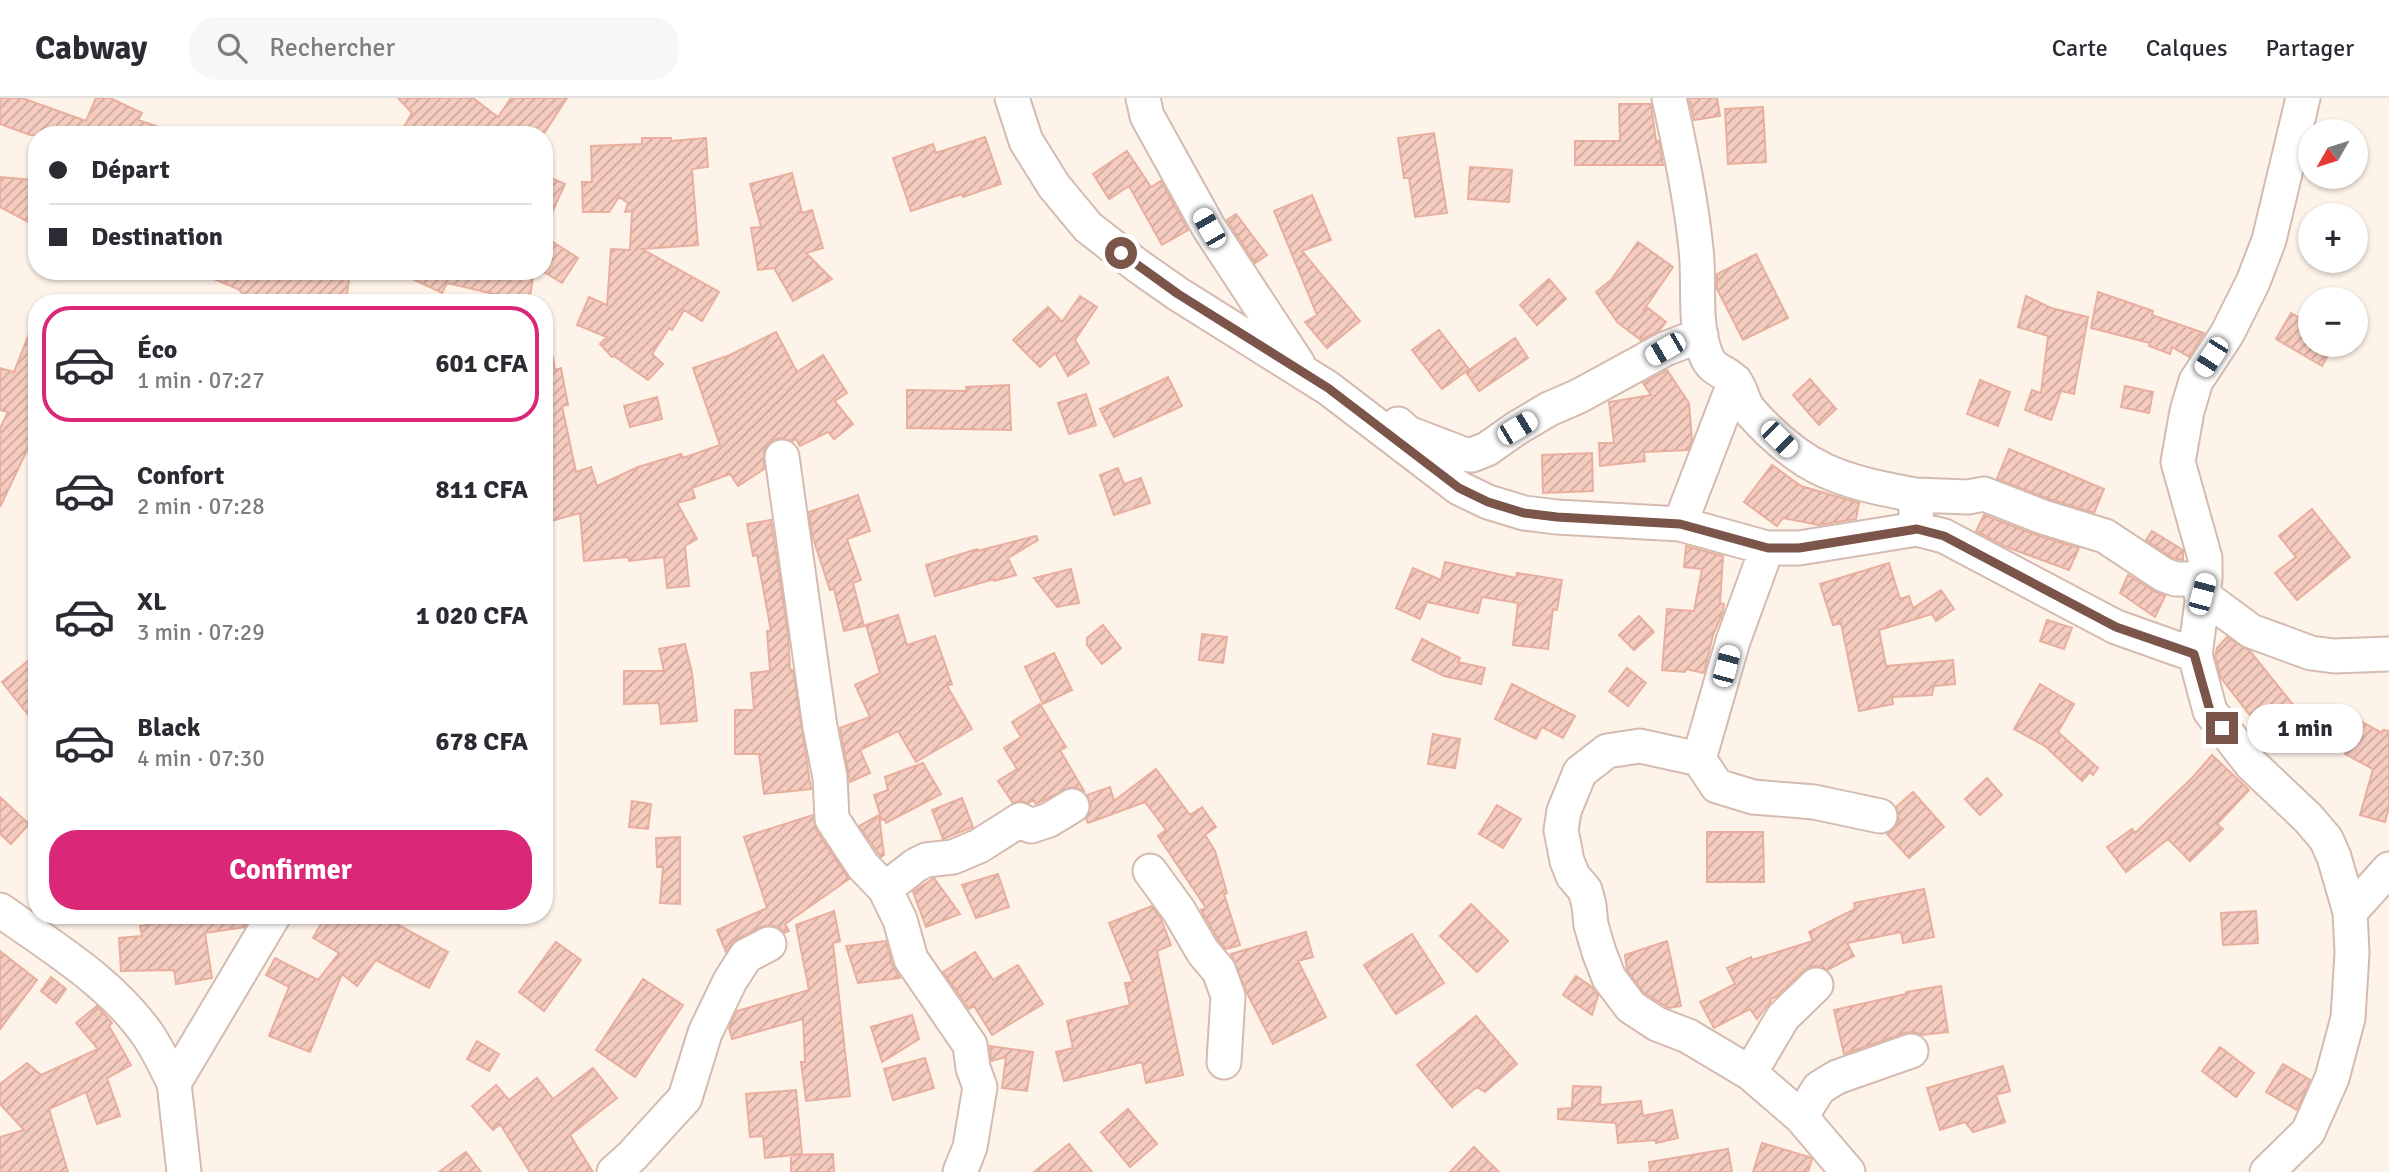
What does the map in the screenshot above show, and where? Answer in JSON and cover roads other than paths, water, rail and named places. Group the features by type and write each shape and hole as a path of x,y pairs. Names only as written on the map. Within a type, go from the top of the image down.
{"street":[{"path":"1012,98 1026,141 1054,186 1088,226 1178,294 1315,380 1459,488 1488,502 1524,513 1557,517 1680,524 1768,548 1799,548 1917,529 1944,536 2116,627 2194,654"},
{"path":"1143,98 1147,116 1209,228 1315,380 1363,402 1392,419 1408,433 1462,454 1472,455 1488,449 1549,409 1579,396 1665,349 1700,335"},
{"path":"1669,98 1696,249 1700,335 1712,367 1735,381 1748,409 1794,455 1851,482 1889,492 1968,497 1984,494 2043,517 2105,536 2164,575 2203,587 2251,631 2311,653 2334,656 2389,654"},
{"path":"2267,1172 2308,1132 2332,1078 2348,1018 2352,953 2350,912 2326,839 2308,818 2251,764 2210,711 2194,654 2203,587 2203,547 2178,463 2196,381 2232,324 2253,282 2269,240 2303,98"},
{"path":"1680,524 1735,381"},
{"path":"1459,488 1472,455"},
{"path":"782,457 820,727 830,777 832,819 863,866 885,889 900,920 911,959 970,1045 973,1068 980,1087 970,1147 960,1172"},
{"path":"1915,495 1917,529"},
{"path":"1699,759 1732,641 1768,548"},
{"path":"1848,1172 1801,1117 1750,1073 1688,1036 1657,1024 1631,1007 1609,978 1591,925 1584,890 1573,876 1567,862 1561,830 1564,811 1580,772 1607,751 1640,746 1699,759 1717,786 1753,797 1814,802 1880,816"},
{"path":"885,889 926,860 953,857 991,840 1020,820 1031,826 1049,820 1072,806"},
{"path":"2350,912 2389,869"},
{"path":"1150,871 1179,911 1203,952 1219,971 1228,996 1224,1062"},
{"path":"0,910 79,966 121,1002 149,1036 174,1083 184,1172"},
{"path":"174,1083 269,924"},
{"path":"614,1172 685,1098 705,1033 730,981 746,956 769,944"},
{"path":"1750,1073 1783,1017 1816,985"},
{"path":"1801,1117 1819,1088 1837,1077 1911,1051"}]}
